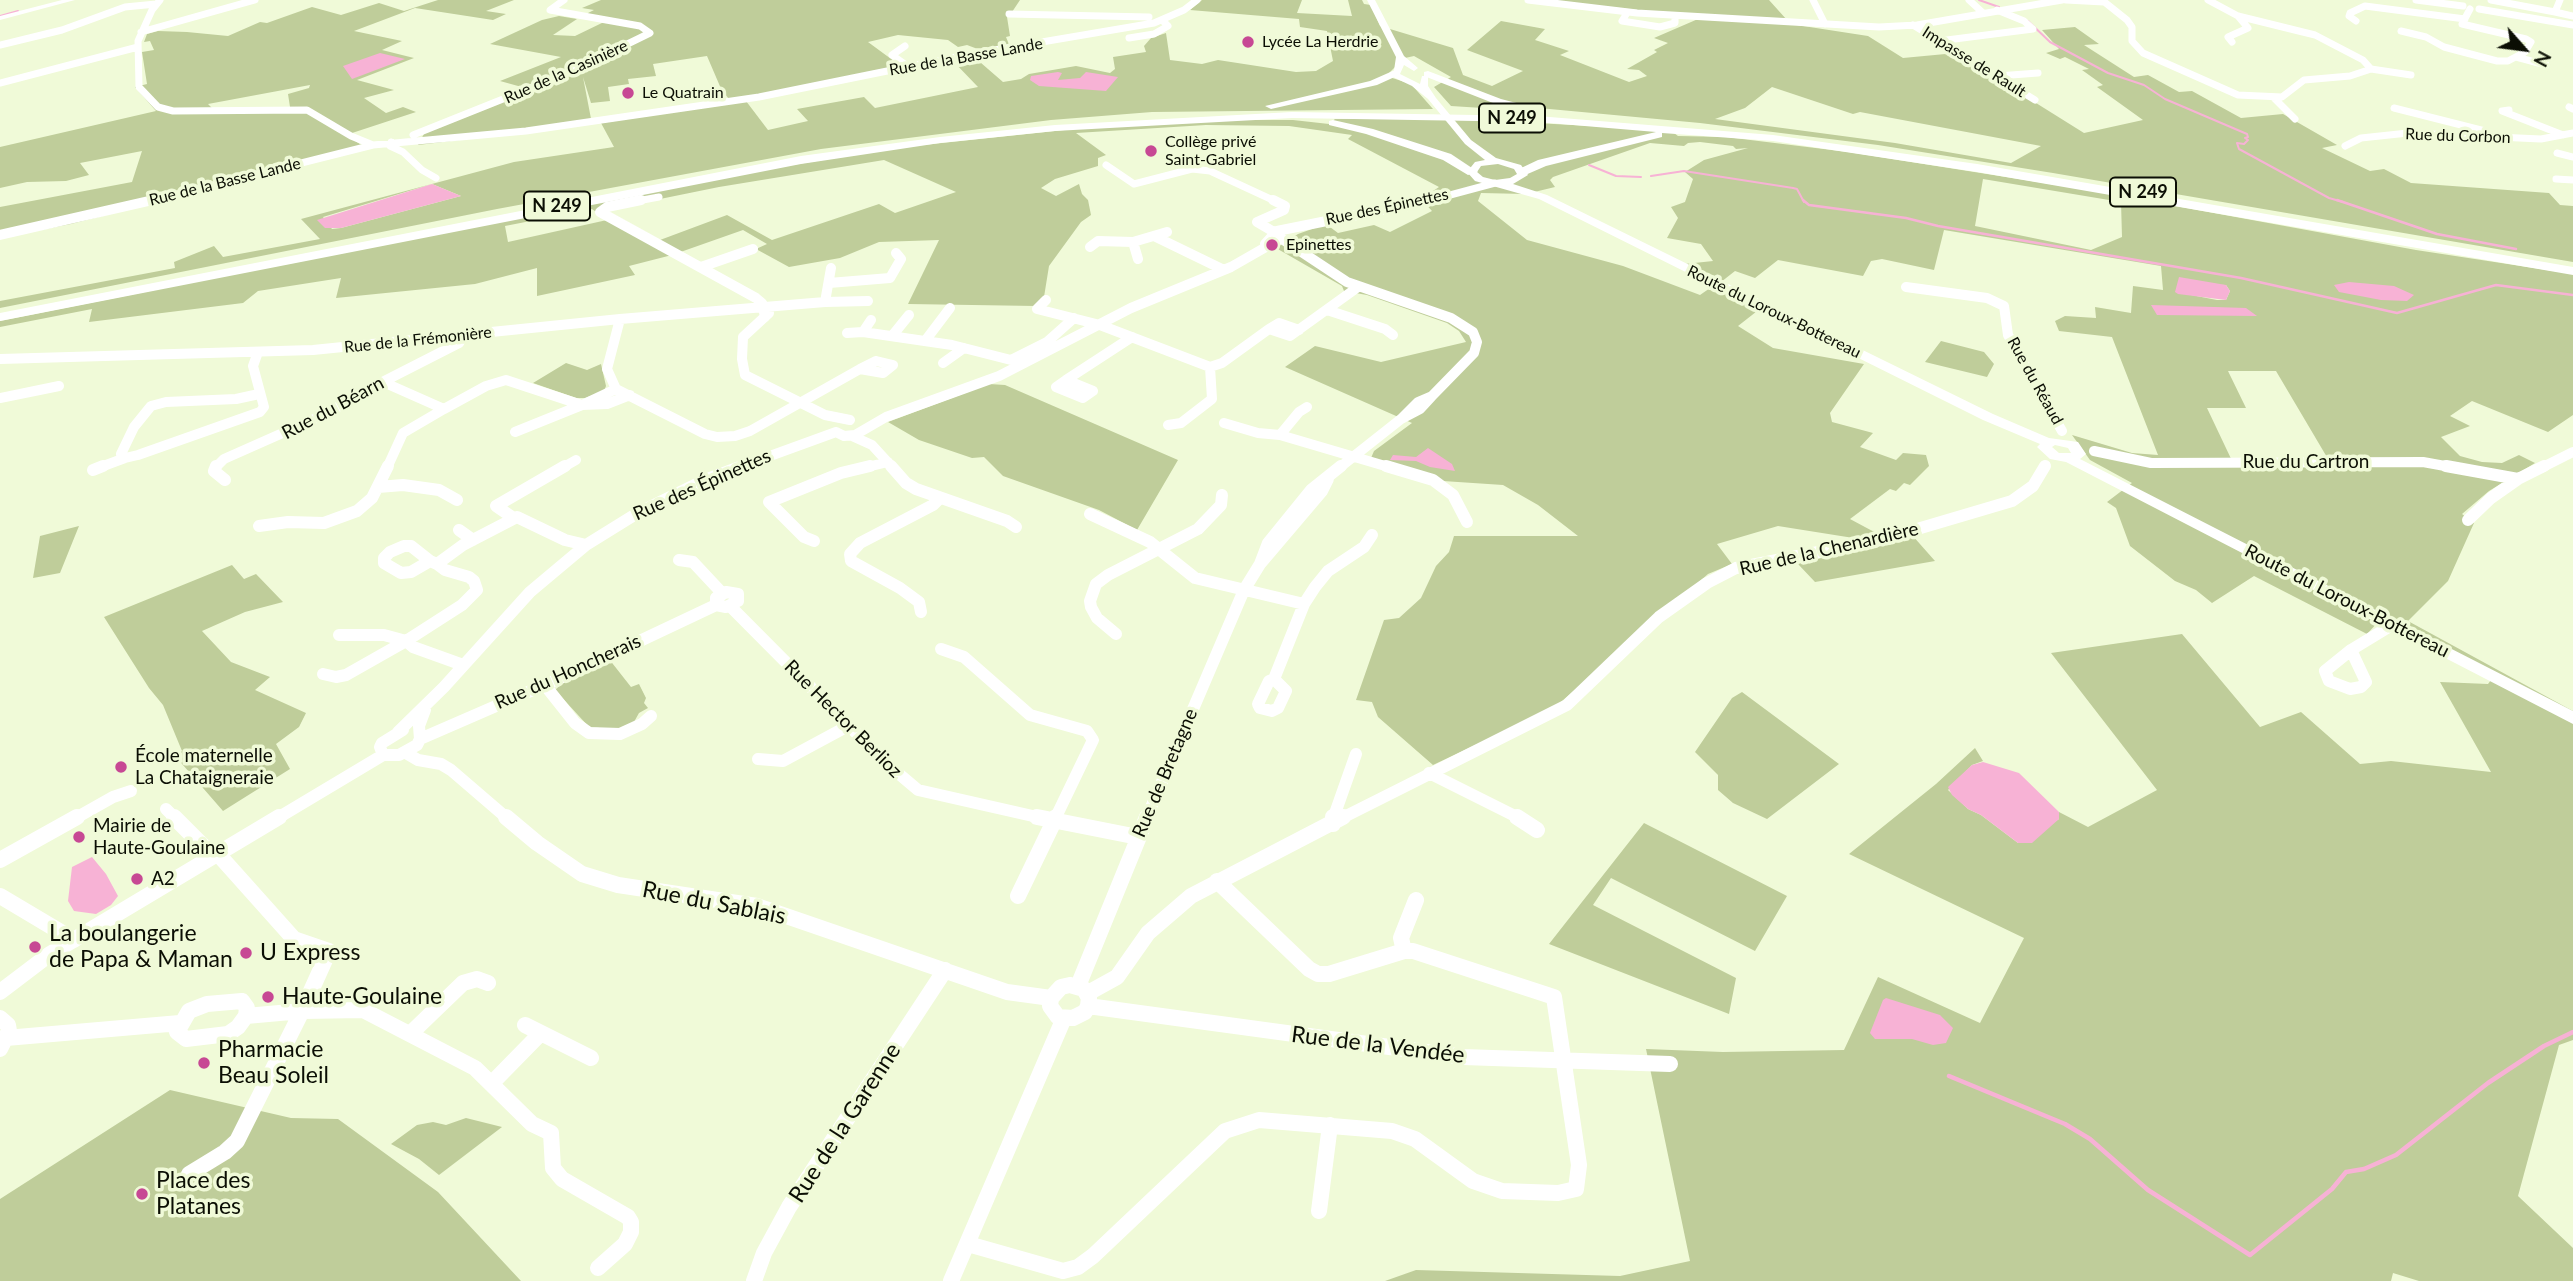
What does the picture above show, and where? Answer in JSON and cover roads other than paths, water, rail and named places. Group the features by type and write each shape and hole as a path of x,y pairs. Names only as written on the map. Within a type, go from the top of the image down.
{"highway":[{"path":"1175,115 1288,103 1379,81 1398,71"},
{"path":"1427,76 1456,83 1506,104 1602,118"},
{"name":"N 249","path":"0,312 639,184 802,155 993,130 1175,115 1393,110 1602,118 1775,134 1934,156 2573,269"},
{"name":"N 249","path":"0,317 680,181 815,158 1032,130 1227,117 1386,114 1500,117 1646,126 1796,141 2004,172 2573,269"},
{"path":"1227,117 1304,119 1348,125 1455,160 1475,170"},
{"path":"1522,174 1542,163 1616,143 1659,135 1704,134 1796,141"}],"main road":[{"path":"0,18 71,0"},
{"path":"1371,0 1398,54 1427,76"},
{"path":"1398,54 1398,77 1407,80 1434,101"},
{"path":"1398,71 1414,68"},
{"path":"1407,80 1427,76"},
{"path":"1427,76 1424,86 1468,142 1493,161 1510,163 1522,174 1513,181 1497,183"},
{"path":"1468,142 1475,170 1493,161"},
{"name":"Route du Loroux-Bottereau","path":"1475,170 1497,183 1543,197 2006,425 2061,449 2121,485 2573,718"},
{"name":"Route du Loroux-Bottereau","path":"1522,174 1523,182 1543,197"}],"street":[{"path":"141,32 255,0"},
{"name":"Rue de la Casinière","path":"419,136 559,77 650,33 640,26 572,16 554,12 550,8 564,0"},
{"name":"Rue de la Basse Lande","path":"0,235 120,209 373,145 419,136 517,132 829,85 909,66 1164,20 1197,0"},
{"path":"1528,0 1627,13 1825,24 1913,25 2064,0 2103,1 2130,24 2132,41 2143,53 2229,92 2274,98 2288,94 2296,84 2304,80 2350,76 2371,69 2410,75"},
{"path":"1813,0 1825,24"},
{"path":"1969,0 1982,12"},
{"path":"2208,0 2238,16 2315,34 2352,53 2371,69"},
{"path":"2416,0 2472,6 2573,25"},
{"path":"2491,0 2573,16"},
{"path":"2555,12 2560,0"},
{"path":"158,2 141,32 138,47 139,87 158,107 190,112 307,110 351,136 373,145"},
{"path":"0,45 62,30 125,7 158,2"},
{"path":"2356,21 2349,16 2350,13 2365,6 2465,19"},
{"path":"2401,31 2426,37 2444,47 2497,61 2508,61 2525,52 2531,42 2468,28 2462,24 2472,6"},
{"path":"1939,41 1983,34 2028,32 2033,29 2024,21 1997,10"},
{"path":"1627,13 1622,21 1660,27 1675,23 1675,16"},
{"path":"1009,14 1164,20 1168,24 1154,34 1128,37 1133,46"},
{"path":"2232,41 2228,37 2248,28 2238,16"},
{"name":"Impasse de Rault","path":"1913,25 2035,100"},
{"path":"0,83 138,47"},
{"path":"905,47 892,55 909,66"},
{"path":"2435,48 2444,47"},
{"path":"2515,57 2546,65"},
{"path":"1998,76 2038,73"},
{"path":"2274,98 2295,119"},
{"path":"2428,117 2436,107"},
{"path":"2393,108 2489,132 2497,137"},
{"path":"2509,110 2502,111 2569,134"},
{"name":"Rue du Corbon","path":"2346,146 2361,138 2408,133 2541,139 2569,134"},
{"path":"391,142 390,146 403,152 422,170 436,178"},
{"path":"2557,153 2573,157"},
{"path":"1106,166 1134,184 1192,169 1210,172 1285,206 1284,210 1257,222 1282,236"},
{"name":"Rue des Épinettes","path":"1461,191 1472,184 1475,170"},
{"path":"2556,179 2573,180"},
{"name":"Rue des Épinettes","path":"383,755 380,751 382,743 429,703 530,592 586,545 644,509 707,479 837,428 860,429 886,417 988,382 1149,300 1224,270 1282,236 1312,224 1425,202 1497,183"},
{"path":"659,197 607,207 600,212 762,303 763,312 743,337 743,371 750,380 860,429 906,483 1007,521 1016,527"},
{"path":"1105,231 1094,244 1133,242 1167,232"},
{"path":"1133,232 1151,237 1224,270"},
{"name":"Rue de Bretagne","path":"1085,995 1138,837 1244,590 1260,564 1322,491 1328,479 1352,456 1401,419 1420,409 1474,353 1477,342 1473,332 1451,318 1343,280 1282,236"},
{"path":"1133,242 1138,259"},
{"path":"701,267 753,249"},
{"path":"829,283 890,278 901,259 896,253"},
{"path":"825,302 831,268"},
{"path":"1046,300 1037,309 1100,325 1210,367 1222,363 1269,329 1290,336 1358,287"},
{"name":"Rue du Réaud","path":"1906,287 1968,295 2002,304 2007,310 2008,334 2061,449"},
{"name":"Rue de la Frémonière","path":"4,360 367,346 620,319 763,312 777,306 825,302 868,302"},
{"path":"925,341 950,307"},
{"path":"1327,310 1385,329 1393,335"},
{"path":"892,336 909,315"},
{"path":"847,333 863,332 925,341 1011,359 1047,342 1074,318"},
{"path":"620,319 607,369 616,388 705,434 716,437 735,436 750,430 860,369"},
{"path":"863,332 871,320"},
{"name":"Rue du Béarn","path":"225,480 215,471 216,466 224,459 310,422 459,343 464,335"},
{"path":"1066,380 1132,337"},
{"path":"943,363 964,348"},
{"path":"93,470 253,417 264,407 253,366 258,352"},
{"path":"1168,425 1181,423 1211,401 1210,367"},
{"path":"259,526 288,522 312,524 345,516 365,505 378,487 403,433 486,386 506,380 582,405 607,404 630,395"},
{"path":"383,382 444,409"},
{"path":"0,398 59,386"},
{"path":"515,432 616,388"},
{"path":"125,458 121,454 129,437 144,411 151,407 160,403 236,399 259,394"},
{"path":"1280,435 1298,412 1307,407"},
{"path":"825,415 842,436 860,429"},
{"path":"1224,423 1258,433 1280,435 1433,480 1453,495 1467,522"},
{"name":"Rue du Cartron","path":"2061,449 2094,450 2132,461 2151,463 2423,462 2518,479"},
{"name":"Rue de la Chenardière","path":"1085,995 1117,977 1148,933 1169,912 1217,881 1567,705 1659,617 1695,591 1736,568 1880,540 2011,500 2033,486 2061,449"},
{"path":"2468,520 2491,498 2518,479 2573,452"},
{"path":"576,460 496,506 512,517 522,518 565,540 586,545"},
{"path":"814,541 804,537 769,502 841,473 888,462"},
{"path":"378,487 403,485 439,490 457,500"},
{"path":"1116,634 1094,612 1090,601 1093,589 1108,575 1198,529 1222,505 1222,495"},
{"path":"921,612 919,602 900,588 851,561 850,554 860,543 933,505 940,498"},
{"path":"1090,514 1130,530 1189,575 1304,604"},
{"path":"323,674 336,677 346,675 462,605 477,590 474,581 433,563 512,517"},
{"path":"458,530 473,540"},
{"path":"1274,679 1304,604 1321,579 1364,547 1372,535"},
{"name":"Rue Hector Berlioz","path":"679,560 693,562 723,601 886,764 918,790 1138,837"},
{"name":"Rue du Honcherais","path":"419,736 544,684 723,601"},
{"path":"2351,650 2392,625"},
{"path":"339,635 384,635 406,641 413,647 463,665"},
{"path":"941,649 964,657 1030,715 1081,729 1091,736 1091,745 1018,896"},
{"path":"544,684 575,723 589,733 620,734 642,724 651,716"},
{"name":"Rue des Épinettes","path":"419,736 429,703"},
{"path":"758,760 783,761 848,726"},
{"path":"0,992 36,963 383,755 406,753 419,736 412,730 398,732"},
{"name":"Rue du Sablais","path":"406,753 418,760 441,764 450,770 537,844 582,874 606,883 757,906 1007,992 1051,998"},
{"path":"1333,824 1333,814 1356,754"},
{"path":"1429,773 1538,830"},
{"path":"0,860 113,797 131,791"},
{"path":"166,809 203,846 218,854 294,939 329,951 237,1141 225,1152 189,1174"},
{"path":"968,1244 1065,1276 1093,1256 1225,1131 1242,1123 1259,1120 1392,1131 1415,1139 1473,1181 1502,1191 1558,1193 1576,1189 1579,1165 1554,997 1413,951 1404,951 1329,974 1318,974 1309,970 1217,881"},
{"path":"0,895 74,940"},
{"path":"1404,951 1401,938 1416,900"},
{"name":"Rue de la Garenne","path":"754,1281 764,1253 789,1207 945,970"},
{"path":"410,1034 463,984 477,979 488,983"},
{"path":"1062,987 1085,995 1079,1016 1064,1018 1052,1012 1051,998 1062,987"},
{"name":"Rue de la Vendée","path":"1085,995 1425,1053 1670,1064"},
{"path":"242,1001 247,1008 247,1016 228,1034 186,1039 177,1032 189,1011 207,1004 242,1001"},
{"path":"247,1016 302,1011 363,1010 475,1068 532,1124 551,1133 553,1168 562,1179 628,1217 631,1231 625,1244 598,1268"},
{"path":"0,1018 8,1025 3,1044 180,1023"},
{"path":"951,1281 1064,1018"},
{"path":"525,1025 591,1058"},
{"path":"492,1083 541,1033"},
{"path":"1320,1211 1330,1125"}],"waterway":[{"path":"1979,0 1999,7"},
{"path":"0,16 18,11"},
{"path":"2028,21 2050,42 2108,73 2144,85 2165,99 2247,134 2248,137 2245,138 2248,140 2244,144 2237,143 2239,149 2329,198 2342,202"},
{"path":"1589,165 1616,176 1641,177"},
{"path":"1651,176 1684,171 1793,188 1797,189 1804,202"},
{"path":"1803,200 1809,205 1906,218 1938,226 2241,278 2397,313 2496,285 2573,295"},
{"path":"2337,200 2342,202"},
{"path":"2342,202 2437,234 2516,249"},
{"path":"1949,1076 2065,1124 2090,1139 2148,1190 2250,1255 2332,1189 2346,1172 2364,1169 2396,1155 2488,1083 2544,1046 2573,1032"}],"place":[{"name":"Lycée La Herdrie","path":"1248,42"},
{"name":"Le Quatrain","path":"628,93"},
{"name":"Collège privé Saint-Gabriel","path":"1151,151"},
{"name":"Epinettes","path":"1272,245"},
{"name":"École maternelle La Chataigneraie","path":"121,767"},
{"name":"Mairie de Haute-Goulaine","path":"79,837"},
{"name":"A2","path":"137,879"},
{"name":"La boulangerie de Papa & Maman","path":"35,947"},
{"name":"U Express","path":"246,953"},
{"name":"Haute-Goulaine","path":"268,997"},
{"name":"Pharmacie Beau Soleil","path":"204,1063"},
{"name":"Place des Platanes","path":"142,1194"}]}
